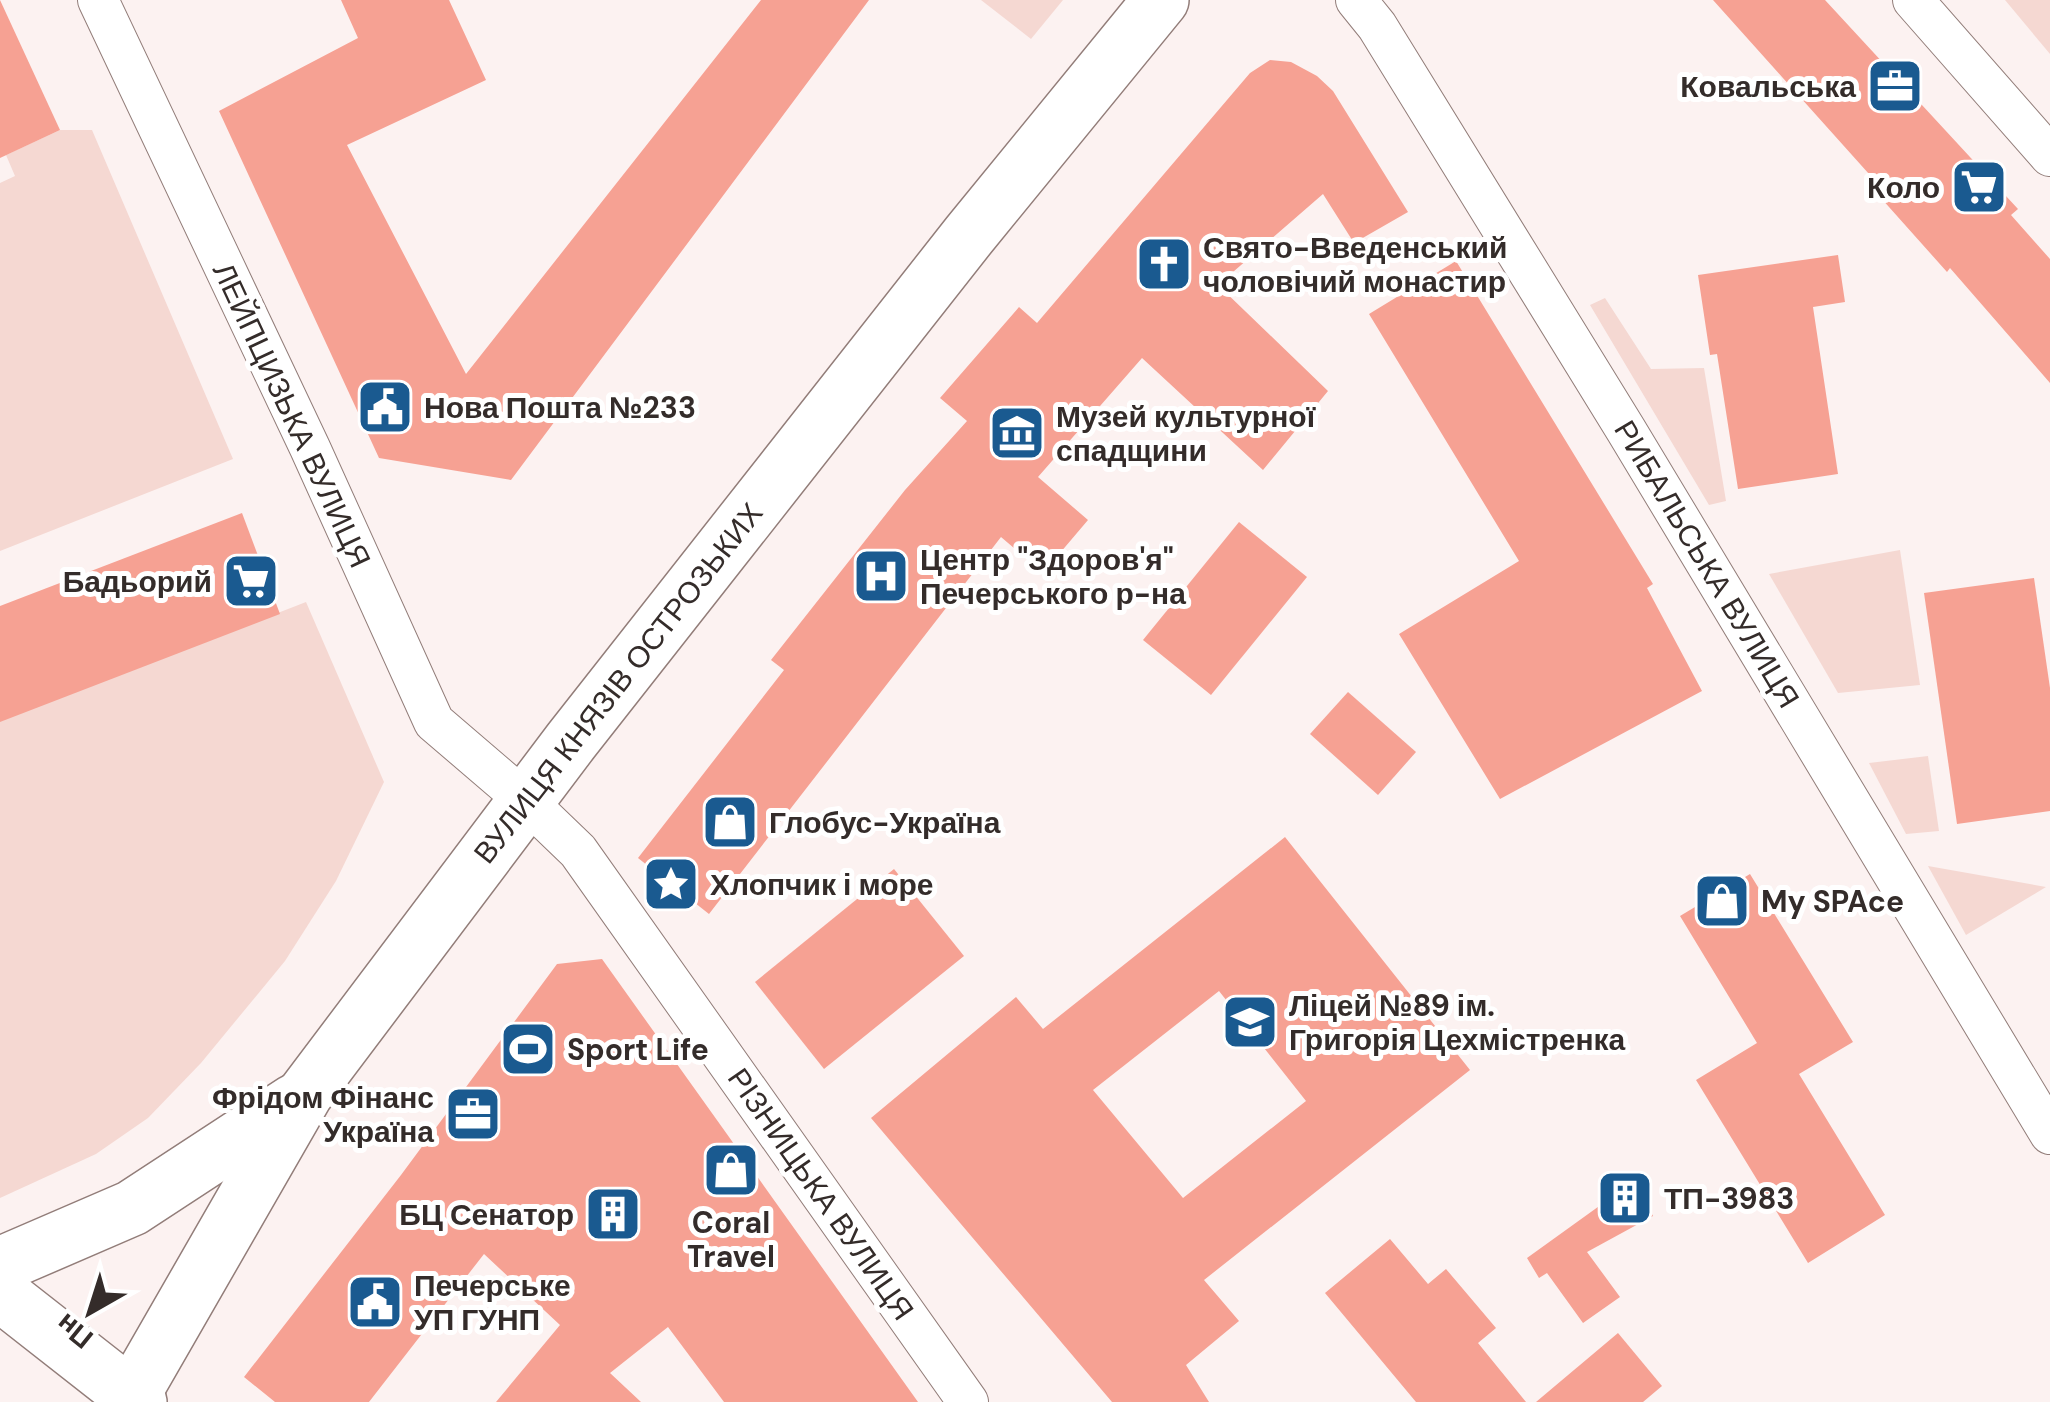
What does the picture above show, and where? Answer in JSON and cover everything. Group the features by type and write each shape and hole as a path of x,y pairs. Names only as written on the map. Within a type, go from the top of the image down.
{"main road":[{"name":"ВУЛИЦЯ КНЯЗІВ ОСТРОЗЬКИХ","path":"133,1400 305,1094 525,800 969,236 1161,0"},
{"path":"0,1265 132,1208 305,1094"},
{"path":"0,1294 133,1400"}],"street":[{"name":"ЛЕЙПЦИЗЬКА ВУЛИЦЯ","path":"98,0 310,448 434,722 525,800"},
{"name":"РИБАЛЬСЬКА ВУЛИЦЯ","path":"1356,0 1386,41 1626,430 2050,1134"},
{"path":"1913,0 2050,156"},
{"name":"РІЗНИЦЬКА ВУЛИЦЯ","path":"525,800 578,851 968,1402"}],"shaded area":[{"path":"981,0 1063,0 1031,39"},
{"path":"2005,0 2050,0 2050,54"},
{"path":"60,130 92,130 233,459 0,551 0,183 15,176 6,155"},
{"path":"1605,298 1651,369 1704,368 1726,501 1709,505 1590,305"},
{"path":"1900,550 1920,685 1838,693 1769,574"},
{"path":"306,602 384,782 336,881 285,961 201,1063 148,1118 96,1154 0,1198 0,721"},
{"path":"1928,756 1939,831 1906,834 1869,763"},
{"path":"1928,866 2046,887 1966,935"}],"building":[{"path":"0,0 60,130 0,158"},
{"path":"341,0 449,0 486,80 347,145 466,374 761,0 869,0 511,480 379,458 219,111 358,38"},
{"path":"1713,0 1825,0 2018,209 2011,215 2050,259 2050,383 1950,268 1947,272 1864,179 1869,174"},
{"path":"1270,60 1291,62 1317,76 1333,91 1408,212 1354,243 1323,194 1218,285 1328,391 1263,470 1142,358 1038,477 1088,520 1043,573 1001,537 709,914 638,858 784,670 771,660 905,490 967,421 940,398 1019,307 1037,323 1250,73"},
{"path":"1838,255 1845,302 1813,307 1838,474 1738,489 1717,354 1710,355 1698,275"},
{"path":"1456,261 1653,584 1647,588 1702,691 1500,799 1399,634 1519,561 1369,314"},
{"path":"242,513 280,614 0,722 0,606"},
{"path":"1239,522 1307,577 1211,695 1143,640"},
{"path":"2034,578 2050,688 2050,811 1957,824 1924,593"},
{"path":"1348,692 1416,752 1378,795 1310,734"},
{"path":"1285,837 1470,1070 1204,1280 1239,1321 1186,1365 1209,1402 1112,1402 871,1118 1016,997 1043,1029","holes":["1219,991 1306,1101 1183,1198 1093,1090"]},
{"path":"894,869 964,956 824,1069 755,982"},
{"path":"1750,874 1853,1042 1799,1074 1885,1215 1808,1263 1696,1080 1757,1043 1680,916"},
{"name":"БЦ Сенатор","path":"602,959 918,1402 724,1402 668,1327 610,1373 641,1402 496,1402 560,1325 484,1254 369,1402 275,1402 244,1377 401,1175 557,964"},
{"path":"1634,1181 1653,1216 1587,1252 1620,1297 1583,1323 1547,1273 1539,1278 1527,1258"},
{"path":"1390,1239 1428,1284 1446,1269 1496,1328 1478,1343 1526,1402 1416,1402 1325,1293"},
{"path":"1618,1333 1662,1386 1643,1402 1536,1402"}],"place":[{"name":"Ковальська","path":"1895,86"},
{"name":"Коло","path":"1979,187"},
{"name":"Свято-Введенський чоловічий монастир","path":"1164,264"},
{"name":"Нова Пошта №233","path":"385,407"},
{"name":"Музей культурної спадщини","path":"1017,433"},
{"name":"Центр \"Здоров'я\" Печерського р-на","path":"881,576"},
{"name":"Бадьорий","path":"251,581"},
{"name":"Глобус-Україна","path":"730,822"},
{"name":"Хлопчик і море","path":"671,884"},
{"name":"My SPAce","path":"1722,901"},
{"name":"Ліцей №89 ім. Григорія Цехмістренка","path":"1250,1022"},
{"name":"Sport Life","path":"528,1049"},
{"name":"Фрідом Фінанс Україна","path":"473,1114"},
{"name":"Coral Travel","path":"731,1170"},
{"name":"ТП-3983","path":"1625,1198"},
{"name":"БЦ Сенатор","path":"613,1214"},
{"name":"Печерське УП ГУНП","path":"375,1302"}]}
